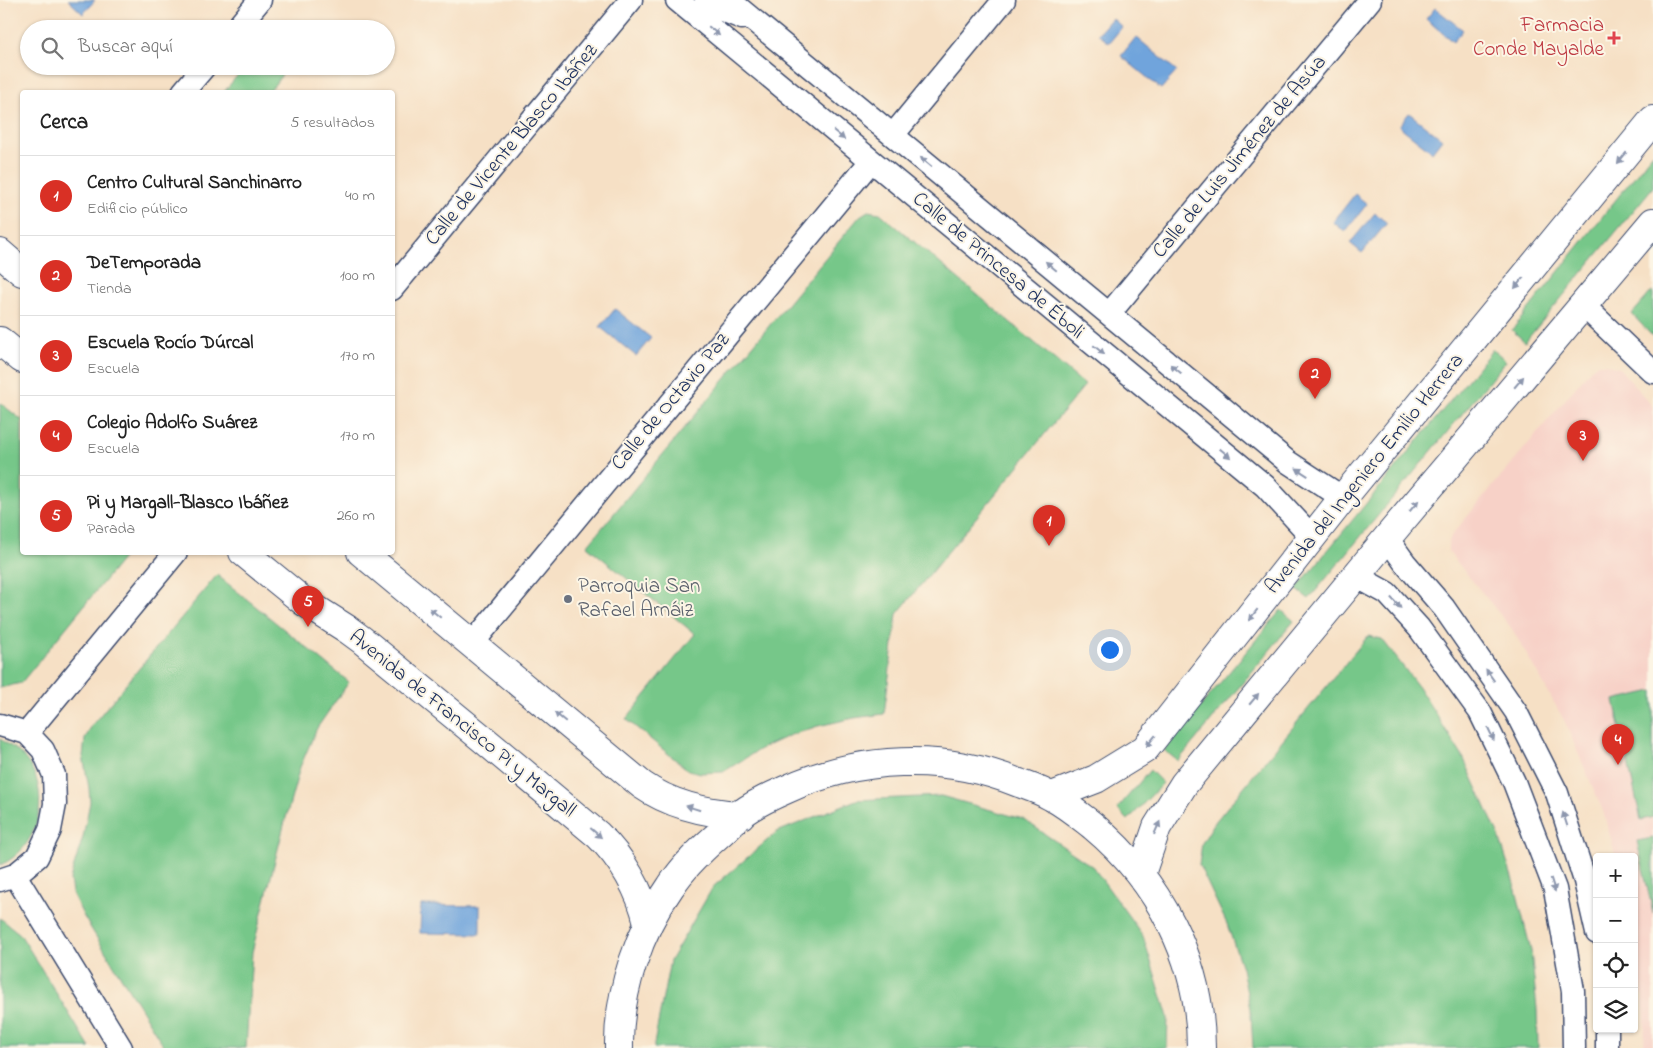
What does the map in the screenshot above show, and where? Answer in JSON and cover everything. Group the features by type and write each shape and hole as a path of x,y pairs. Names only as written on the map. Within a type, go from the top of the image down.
{"street":[{"path":"243,20 260,0"},
{"name":"Calle de Vicente Blasco Ibáñez","path":"395,285 631,0"},
{"name":"Calle de Princesa de Éboli","path":"677,0 1265,486 1313,538"},
{"name":"Calle de Princesa de Éboli","path":"706,0 715,7 757,24"},
{"name":"Calle de Princesa de Éboli","path":"729,0 1288,462 1343,498"},
{"path":"893,135 1004,0"},
{"name":"Calle de Luis Jiménez de Asúa","path":"1109,314 1370,0"},
{"path":"185,90 197,75"},
{"name":"Avenida del Ingeniero Emilio Herrera","path":"1052,796 1096,779 1145,749 1343,498 1653,120"},
{"name":"Calle de Octavio Paz","path":"472,644 871,161"},
{"path":"1141,874 1157,827 1184,784 1386,538 1584,306 1653,222"},
{"path":"0,254 20,270"},
{"path":"1584,306 1653,372"},
{"path":"0,341 20,358"},
{"path":"1386,538 1444,608 1516,712 1557,793 1585,881 1593,916"},
{"path":"27,734 174,555"},
{"name":"Avenida de Francisco Pi y Margall","path":"247,555 303,601 362,640 610,846 634,885 644,906 648,923"},
{"path":"365,555 642,785 658,796 701,810 718,814 741,815"},
{"path":"1356,576 1387,593 1419,628 1480,712 1514,782 1554,889 1573,992 1574,1048"},
{"path":"0,725 27,734 43,750 54,775 55,804 50,830 37,857 8,878 122,1048"},
{"path":"619,1048 626,987 641,940 658,903 696,854 741,815 765,799 808,779 854,766 902,761 950,764 997,774 1052,796 1079,814 1112,842 1141,874 1161,903 1176,934 1189,966 1197,1000 1201,1048"},
{"path":"1607,1033 1607,1048"}],"shaded area":[{"path":"1598,364 1619,368 1653,407 1653,1048 1644,1048 1645,1017 1638,959 1638,853 1615,853 1603,811 1564,720 1512,629 1448,551 1451,536 1591,369"}],"green space":[{"path":"238,75 282,75 270,90 226,90"},
{"path":"1653,153 1653,187 1525,342 1512,330"},
{"path":"868,211 880,213 1085,385 897,614 884,714 818,726 788,736 760,749 723,772 701,773 688,770 626,719 695,634 587,546 860,216"},
{"path":"1653,290 1653,337 1632,314"},
{"path":"1493,349 1506,361 1309,599 1296,589"},
{"path":"0,403 20,418 20,555 125,555 21,683 0,688"},
{"path":"217,575 349,682 317,728 300,767 252,952 246,1048 165,1048 84,917 72,893 70,879 83,837 90,802 83,756 85,739 92,725"},
{"path":"1281,610 1294,621 1178,761 1164,750"},
{"path":"1368,636 1382,639 1417,685 1463,757 1499,836 1516,890 1531,951 1537,1009 1538,1048 1253,1048 1251,1014 1242,968 1227,924 1199,865 1202,843 1215,822"},
{"path":"1653,691 1653,817 1641,820 1614,700"},
{"path":"0,739 20,753 29,764 36,777 40,806 32,835 24,847 13,858 0,865"},
{"path":"1150,770 1163,783 1128,820 1117,809"},
{"path":"941,796 1023,819 1093,867 1143,936 1168,1017 1167,1048 654,1048 670,961 713,887 777,832 856,800"},
{"path":"1653,838 1653,913 1637,841"},
{"path":"0,918 20,934 90,1048 0,1048"}],"water":[{"path":"68,0 95,0 83,14"},
{"path":"1435,8 1463,30 1453,42 1426,19"},
{"path":"1112,18 1122,27 1109,43 1098,34"},
{"path":"1136,37 1177,71 1161,89 1121,56"},
{"path":"1409,113 1442,139 1432,152 1399,126"},
{"path":"1355,194 1367,204 1345,232 1333,222"},
{"path":"1375,213 1387,223 1362,253 1350,243"},
{"path":"615,309 651,338 636,356 600,327"},
{"path":"421,905 480,906 480,934 420,933"}],"place":[{"name":"Farmacia Conde Mayalde","path":"1614,38"},
{"name":"DeTemporada","path":"1315,399"},
{"name":"Escuela Rocío Dúrcal","path":"1583,461"},
{"name":"Centro Cultural Sanchinarro","path":"1049,546"},
{"name":"Parroquia San Rafael Arnáiz","path":"568,599"},
{"name":"Pi y Margall-Blasco Ibáñez","path":"308,627"},
{"name":"Colegio Adolfo Suárez","path":"1618,765"}]}
